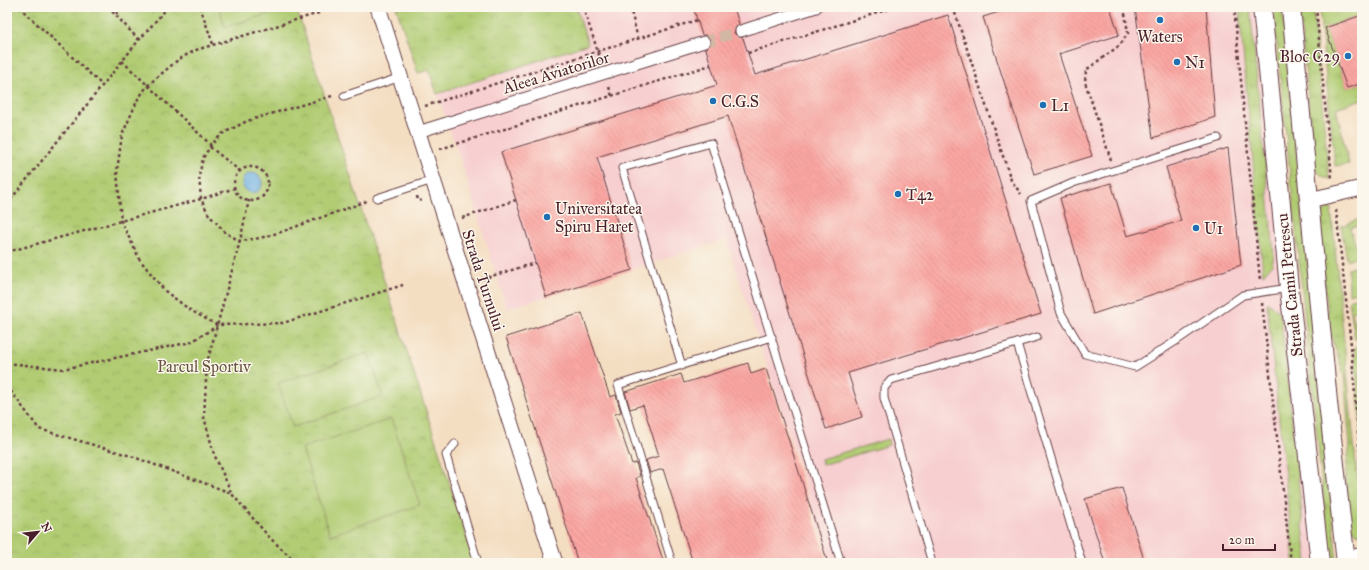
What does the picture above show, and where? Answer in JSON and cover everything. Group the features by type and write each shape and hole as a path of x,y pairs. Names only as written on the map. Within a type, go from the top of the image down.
{"street":[{"name":"Strada Turnului","path":"378,7 555,563"},
{"path":"741,31 816,7"},
{"name":"Strada Camil Petrescu","path":"1262,7 1289,288 1320,563"},
{"name":"Strada Camil Petrescu","path":"1291,7 1328,394 1351,560"},
{"name":"Aleea Aviatorilor","path":"418,132 704,42"},
{"path":"1309,200 1362,188"}],"lane":[{"path":"340,95 401,77"},
{"path":"1218,138 1073,183 1031,201 1061,313 1085,354 1135,367 1243,295 1261,291 1289,288"},
{"path":"682,366 622,168 711,143 841,563"},
{"path":"377,198 433,180"},
{"path":"672,563 618,385 772,337"},
{"path":"932,563 884,398 884,388 891,380 1037,337"},
{"path":"1018,343 1082,563"},
{"path":"455,444 446,455 478,563"}],"path":[{"path":"19,7 102,85"},
{"path":"108,7 139,40"},
{"path":"116,14 122,7"},
{"path":"7,204 102,85 168,7"},
{"path":"200,7 213,45"},
{"path":"583,7 612,96"},
{"path":"630,7 638,39"},
{"path":"735,9 740,7"},
{"path":"748,53 896,7"},
{"path":"953,7 1011,180 1021,194 1031,201"},
{"path":"1114,170 1085,82 1086,70 1120,45 1128,33 1124,7"},
{"path":"1316,7 1332,184"},
{"path":"319,13 196,50 179,58 148,85 138,99 122,135 117,171 121,221 140,260 165,291 190,310 217,325 283,323 403,285"},
{"path":"434,103 697,20"},
{"path":"122,61 211,146 240,171"},
{"path":"450,146 711,65"},
{"path":"340,95 247,121 222,134 203,158 199,176 201,199 209,215 226,232 240,241 260,238 281,232 377,198"},
{"path":"245,168 257,168 266,174 268,180 267,191 264,196 259,199 249,200 239,195 235,188 235,180 240,171 245,168"},
{"path":"7,252 201,199 235,188"},
{"path":"249,200 240,241 207,363 204,417 214,454 231,493 270,538 297,563"},
{"path":"462,218 516,200"},
{"path":"1335,205 1351,345 1362,482"},
{"path":"482,279 535,263"},
{"path":"7,363 63,369 191,342 217,325"},
{"path":"7,386 39,429 131,456 231,493"}],"shaded area":[{"path":"396,7 1268,7 1323,563 830,563 726,239 507,309 462,164 429,70 418,73"}],"green space":[{"name":"Parcul Sportiv","path":"7,7 296,7 475,563 7,563"},
{"path":"219,7 292,7 225,27"},
{"path":"396,7 576,7 588,44 437,94 429,70 418,73"},
{"path":"1239,7 1250,7 1274,255 1272,265 1263,275"},
{"path":"1273,7 1282,7 1337,563 1330,563"},
{"path":"1299,7 1313,7 1329,179 1320,174 1315,167"},
{"path":"1319,7 1362,7 1362,15 1325,28 1347,88 1362,83 1362,99 1336,108 1349,164 1335,166"},
{"path":"1331,207 1362,537 1353,530 1350,524 1346,467 1350,445 1344,375 1330,333 1318,222 1323,212"},
{"path":"1362,218 1362,224 1350,228 1359,256 1347,260 1341,226"},
{"path":"1362,265 1362,290 1349,294 1348,269"},
{"path":"1358,297 1362,309 1352,312 1356,327 1362,326 1362,339 1355,339 1349,301"},
{"path":"1267,303 1276,309 1281,318 1307,563 1294,563"},
{"path":"1362,344 1362,368 1359,369 1362,387 1362,413 1360,414 1362,420 1361,429 1354,348"},
{"path":"368,353 383,396 293,427 278,383"},
{"path":"391,419 420,505 330,535 302,448"},
{"path":"888,439 889,445 822,465 821,459"}],"water":[{"path":"252,173 259,176 262,183 259,190 252,193 245,190 242,183 245,176"}],"building":[{"name":"T42","path":"693,7 734,7 739,24 734,33 743,38 755,75 948,15 1041,314 848,373 862,417 826,429 728,116 597,157 632,270 546,297 501,152 717,85 706,49 711,44 711,40 706,35 702,35"},
{"name":"L1","path":"1015,7 1110,7 1119,35 1059,54 1092,156 1034,174 983,17"},
{"name":"N1","path":"1135,7 1206,7 1215,117 1153,138"},
{"name":"Bloc C29","path":"1362,15 1362,83 1347,88 1325,28"},
{"name":"U1","path":"1228,148 1241,265 1093,314 1060,198 1111,183 1127,236 1181,221 1166,167"},
{"path":"582,313 610,397 616,395 621,412 615,414 632,464 636,463 640,476 636,478 664,563 578,563 506,337"},
{"path":"748,363 751,374 766,369 828,563 693,563 663,469 650,473 646,460 659,456 643,405 630,409 625,392 681,374 684,383"},
{"path":"1122,488 1145,563 1105,563 1085,499"}],"tunnel":[{"path":"704,42 741,31"}],"place":[{"name":"Waters","path":"1160,20"},
{"name":"Bloc C29","path":"1348,56"},
{"name":"N1","path":"1177,62"},
{"name":"C.G.S","path":"713,101"},
{"name":"L1","path":"1043,105"},
{"name":"T42","path":"898,194"},
{"name":"Universitatea Spiru Haret","path":"547,217"},
{"name":"U1","path":"1196,228"}]}
